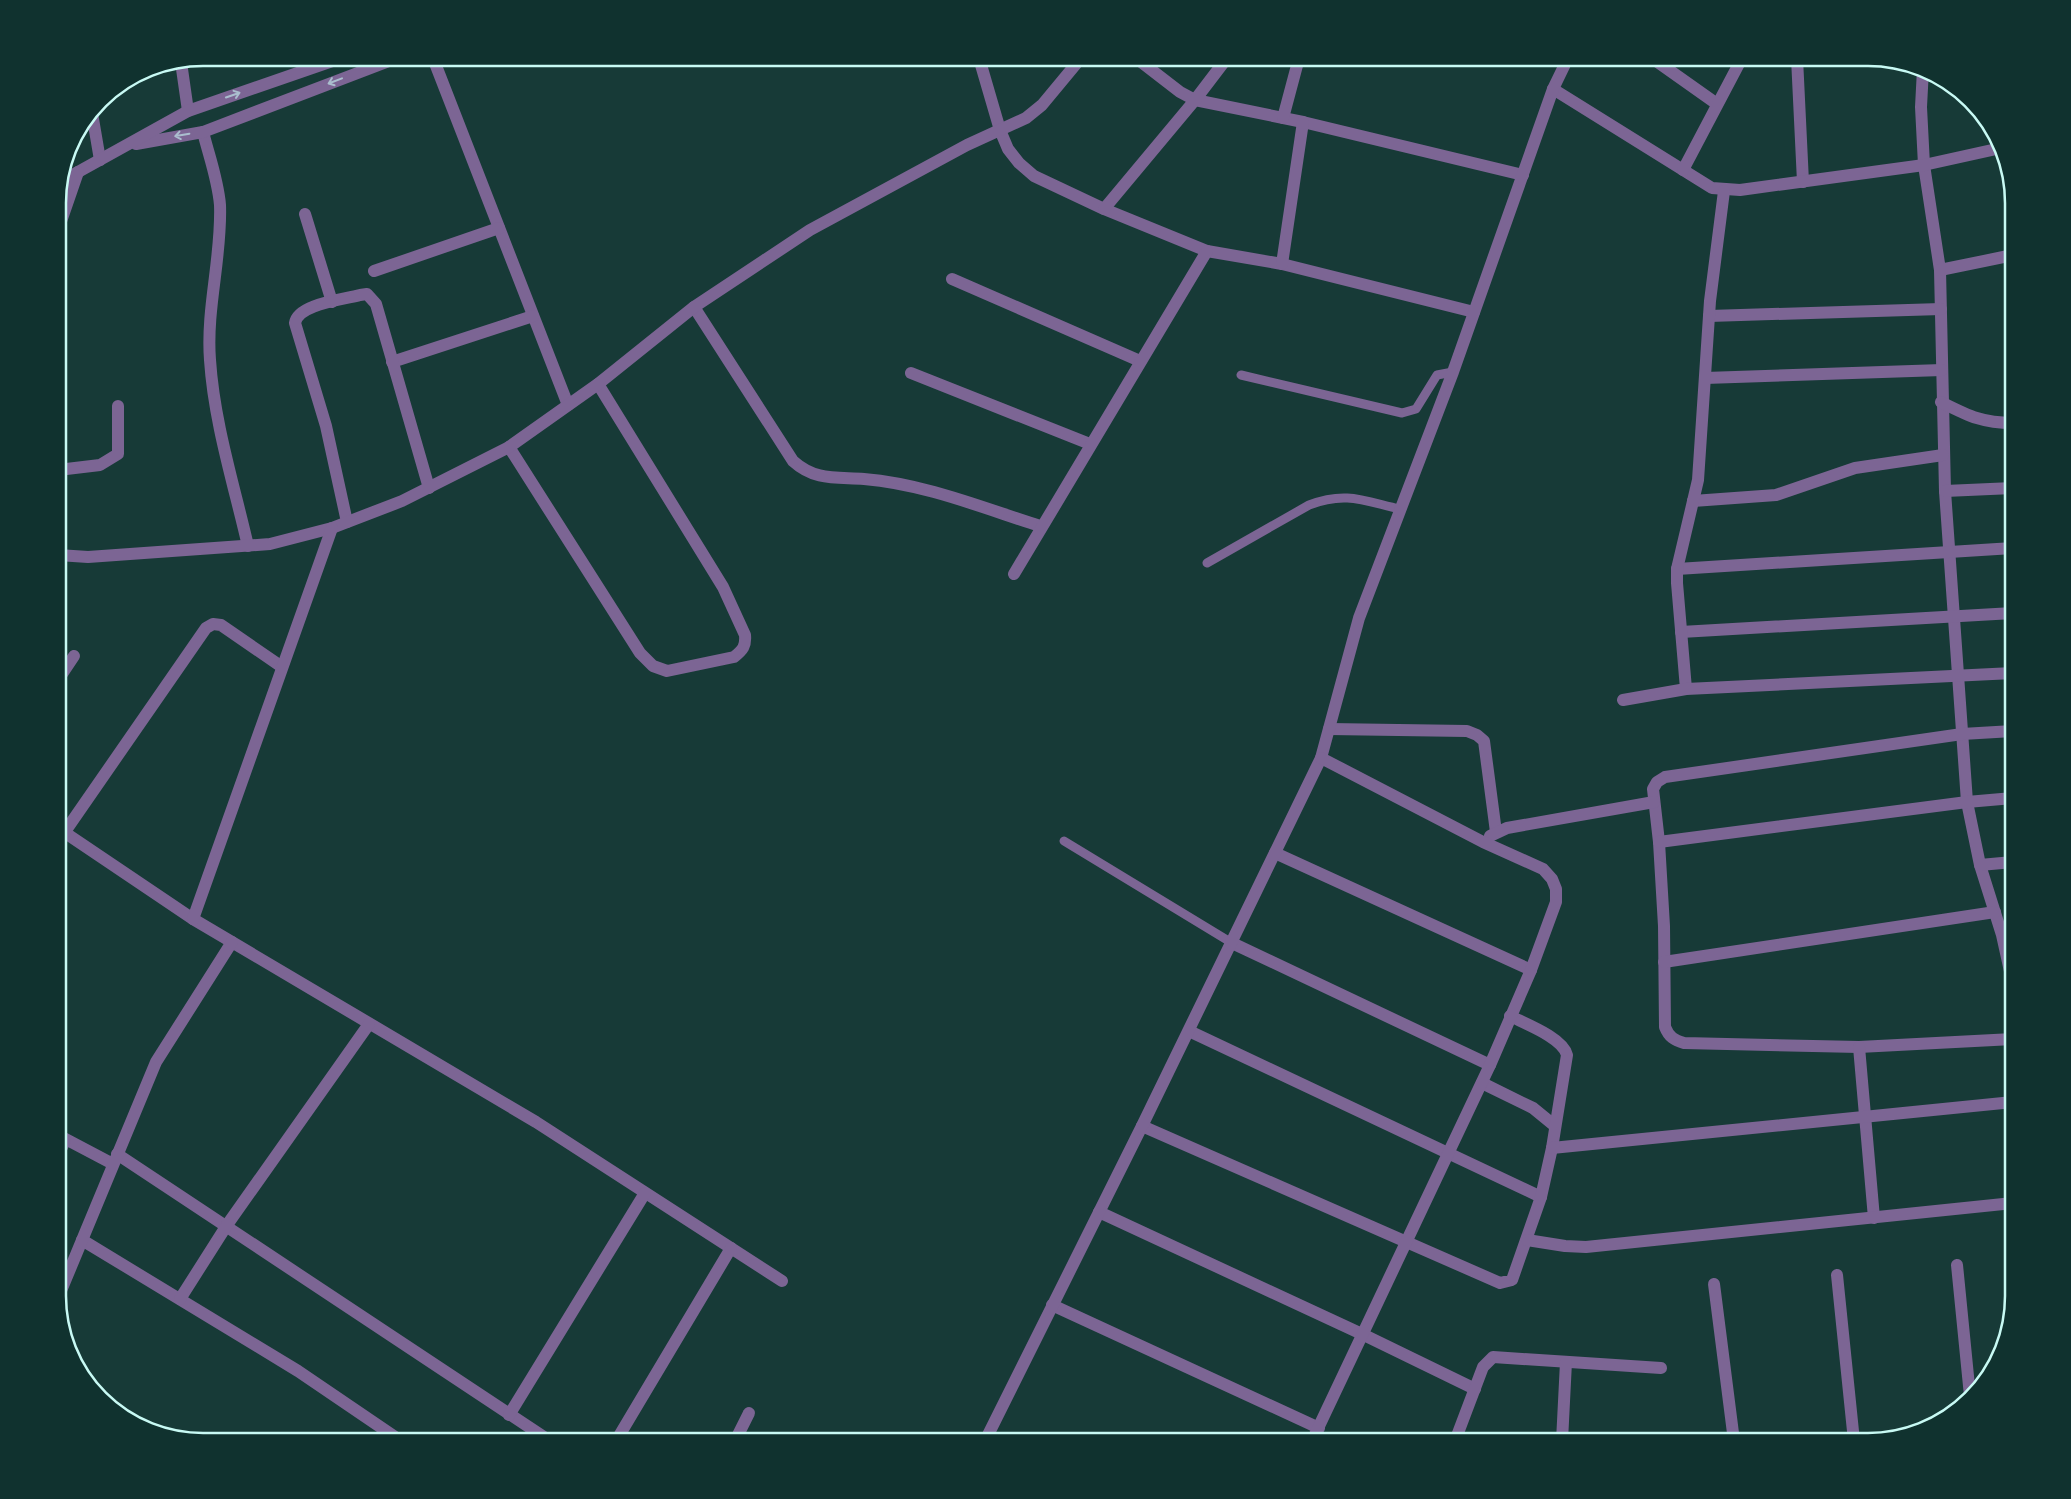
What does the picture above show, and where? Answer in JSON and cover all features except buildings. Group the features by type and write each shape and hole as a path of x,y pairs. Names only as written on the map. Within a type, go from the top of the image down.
{"street":[{"path":"67,556 88,557 270,544 332,528 402,501 429,488 509,447 598,384 694,308 810,230 960,149 1026,118 1042,105 1074,66"},
{"path":"1147,66 1180,92 1195,100 1303,122 1523,175"},
{"path":"1104,209 1221,66"},
{"path":"1283,118 1297,66"},
{"path":"989,1433 1189,1031 1321,758 1359,618 1453,372 1553,89 1564,66"},
{"path":"1663,66 1717,104"},
{"path":"1683,170 1738,66"},
{"path":"1797,66 1803,182"},
{"path":"69,177 188,111 315,67"},
{"path":"126,146 202,132 374,67"},
{"path":"436,67 568,405"},
{"path":"981,67 1000,130 1008,149 1018,163 1034,176 1104,209 1207,250 1282,264 1474,312"},
{"path":"182,68 188,111"},
{"path":"1923,78 1921,107 1924,165 1940,270 1943,455 1967,802 1980,865 1995,912 2005,929"},
{"path":"1553,89 1712,188 1724,191 1924,165 1994,150"},
{"path":"93,121 100,160"},
{"path":"1282,264 1303,122"},
{"path":"202,132 217,184 220,204 220,227 209,328 212,385 248,546"},
{"path":"67,204 78,172"},
{"path":"1686,689 1677,569 1698,480 1709,316 1724,191"},
{"path":"305,214 332,302"},
{"path":"374,272 498,228"},
{"path":"1014,574 1040,526 1207,250"},
{"path":"1940,270 2005,256"},
{"path":"952,279 1140,361"},
{"path":"347,522 326,426 295,323 296,316 304,310 367,294 376,304 429,488"},
{"path":"694,308 793,461 805,472 821,476 880,480 914,486 1040,526"},
{"path":"1709,316 1941,308"},
{"path":"392,362 534,316"},
{"path":"1705,378 1942,370"},
{"path":"911,373 1090,444"},
{"path":"509,447 640,653 654,666 667,671 734,656 742,651 746,644 745,635 723,587 598,384"},
{"path":"1941,402 1976,419 1990,423 2005,423"},
{"path":"67,469 100,465 118,454 118,406"},
{"path":"1693,501 1776,495 1855,468 1943,455"},
{"path":"1945,491 2005,488"},
{"path":"193,919 332,528"},
{"path":"1677,569 2005,549"},
{"path":"1681,632 2005,613"},
{"path":"67,823 206,628 213,624 220,625 282,668"},
{"path":"67,666 74,656"},
{"path":"1623,700 1686,689 2005,673"},
{"path":"1329,729 1467,731 1478,735 1484,741 1496,832"},
{"path":"2005,732 1962,734 1665,777 1657,782 1653,790 1659,842 1665,1027 1668,1035 1675,1041 1684,1043 1859,1047 2005,1039"},
{"path":"1316,1433 1482,1083 1531,970 1556,902 1556,890 1552,879 1543,869 1483,842 1321,758"},
{"path":"1659,842 1967,802 2005,799"},
{"path":"1483,842 1496,832 1544,821 1654,802"},
{"path":"67,835 193,919 536,1122 782,1281"},
{"path":"1275,853 1531,970"},
{"path":"1980,865 2005,863"},
{"path":"1664,962 1995,912"},
{"path":"67,1276 156,1062 232,942"},
{"path":"1232,943 1490,1065"},
{"path":"1142,1126 1500,1283 1507,1283 1512,1280 1541,1197 1552,1148 1567,1055 1566,1049 1558,1041 1510,1016"},
{"path":"180,1299 227,1225 369,1024"},
{"path":"1189,1031 1541,1197"},
{"path":"1859,1047 1874,1218"},
{"path":"1482,1083 1533,1108 1556,1126"},
{"path":"1552,1148 2005,1103"},
{"path":"67,1140 115,1159 227,1225 536,1433"},
{"path":"509,1415 645,1193"},
{"path":"1527,1240 1586,1247 2005,1204"},
{"path":"1099,1212 1364,1335 1475,1389"},
{"path":"82,1240 298,1371 388,1433"},
{"path":"621,1433 731,1248"},
{"path":"1957,1265 1969,1388"},
{"path":"1837,1275 1853,1433"},
{"path":"1714,1284 1733,1433"},
{"path":"1052,1305 1319,1428"},
{"path":"1458,1433 1483,1367 1493,1358 1661,1368"},
{"path":"1562,1433 1566,1362"},
{"path":"739,1433 749,1413"}],"lane":[{"path":"1241,375 1402,412 1416,410 1437,375 1453,372"},
{"path":"1207,563 1309,505 1326,498 1343,496 1400,509"},
{"path":"1064,841 1232,943"}]}
